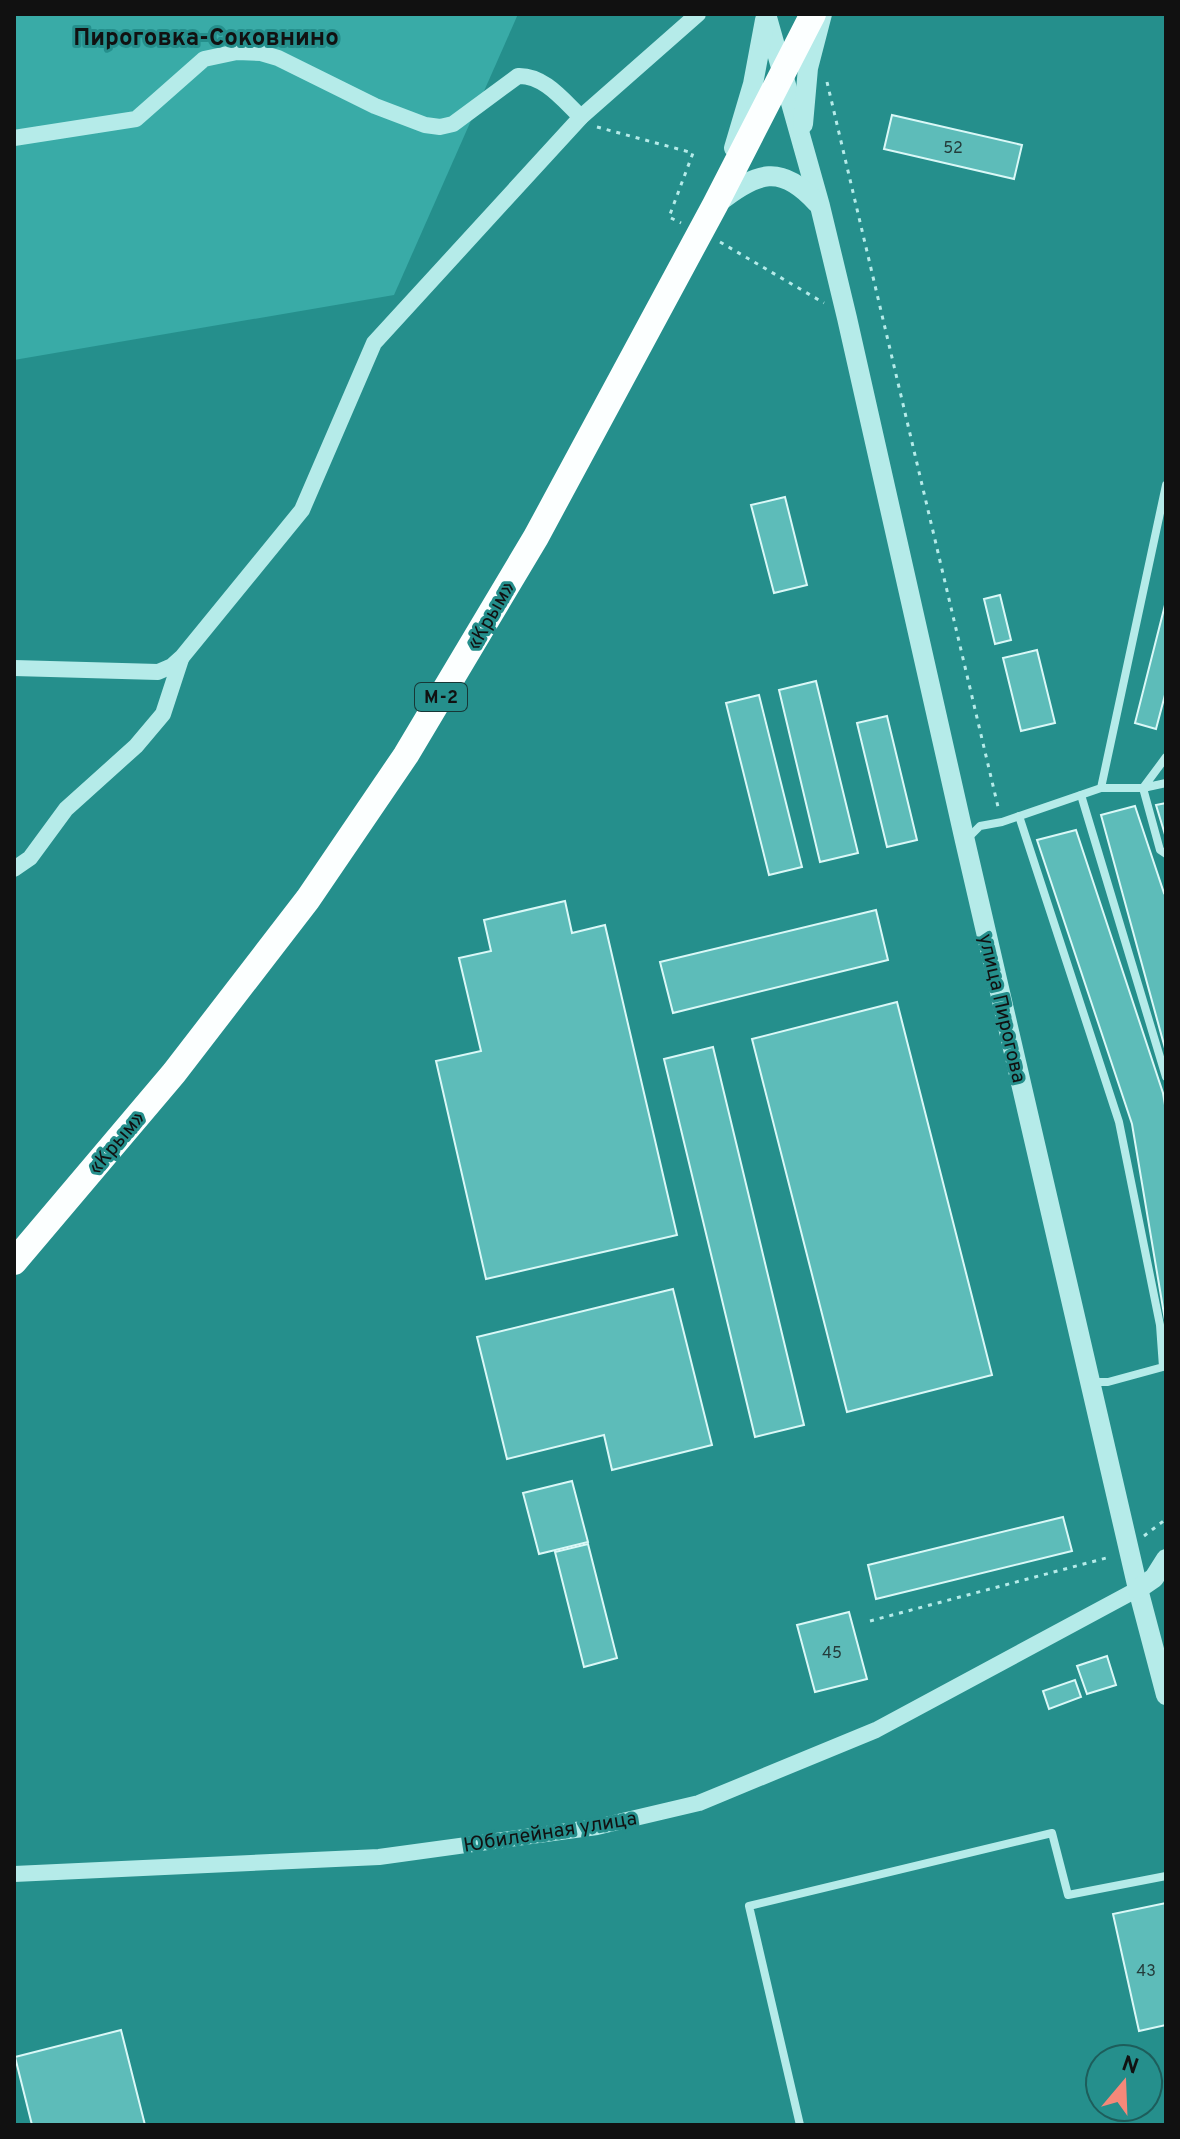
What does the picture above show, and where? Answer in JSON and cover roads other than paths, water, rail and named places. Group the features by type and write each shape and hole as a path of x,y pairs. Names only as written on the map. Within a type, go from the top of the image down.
{"highway":[{"name":"М-2","path":"783,76 813,14"},
{"name":"«Крым»","path":"14,1262 174,1073 308,899 406,755 536,537 783,76"}],"street":[{"path":"14,668 158,672 182,657 302,510 374,343 581,117 698,14"},
{"path":"766,14 820,206"},
{"path":"715,205 745,115 766,14"},
{"path":"820,206 803,150 803,103 808,68 822,14"},
{"path":"14,138 136,119 204,59 237,52 261,53 278,58 375,106 425,125 440,127 453,124 518,76 529,75 542,81 581,117"},
{"path":"715,205 746,183 775,175 787,177 820,206"},
{"name":"улица Пирогова","path":"820,206 1128,1546 1166,1695"},
{"path":"14,869 30,858 66,809 136,746 163,714 182,657"},
{"name":"Юбилейная улица","path":"14,1874 379,1857 597,1827 699,1803 876,1730 1138,1589 1154,1578 1166,1559"}],"lane":[{"path":"1101,788 1166,485"},
{"path":"1143,788 1166,757"},
{"path":"965,841 980,826 1002,822 1101,788 1143,788 1166,783"},
{"path":"1143,788 1160,850 1166,854"},
{"path":"1081,795 1166,1077"},
{"path":"1019,816 1119,1122 1163,1335 1163,1367 1108,1382 1091,1382"},
{"path":"800,2125 749,1906 1052,1833 1068,1895 1166,1876"}],"district":[{"name":"Пироговка-Соковнино","path":"206,37"}]}
